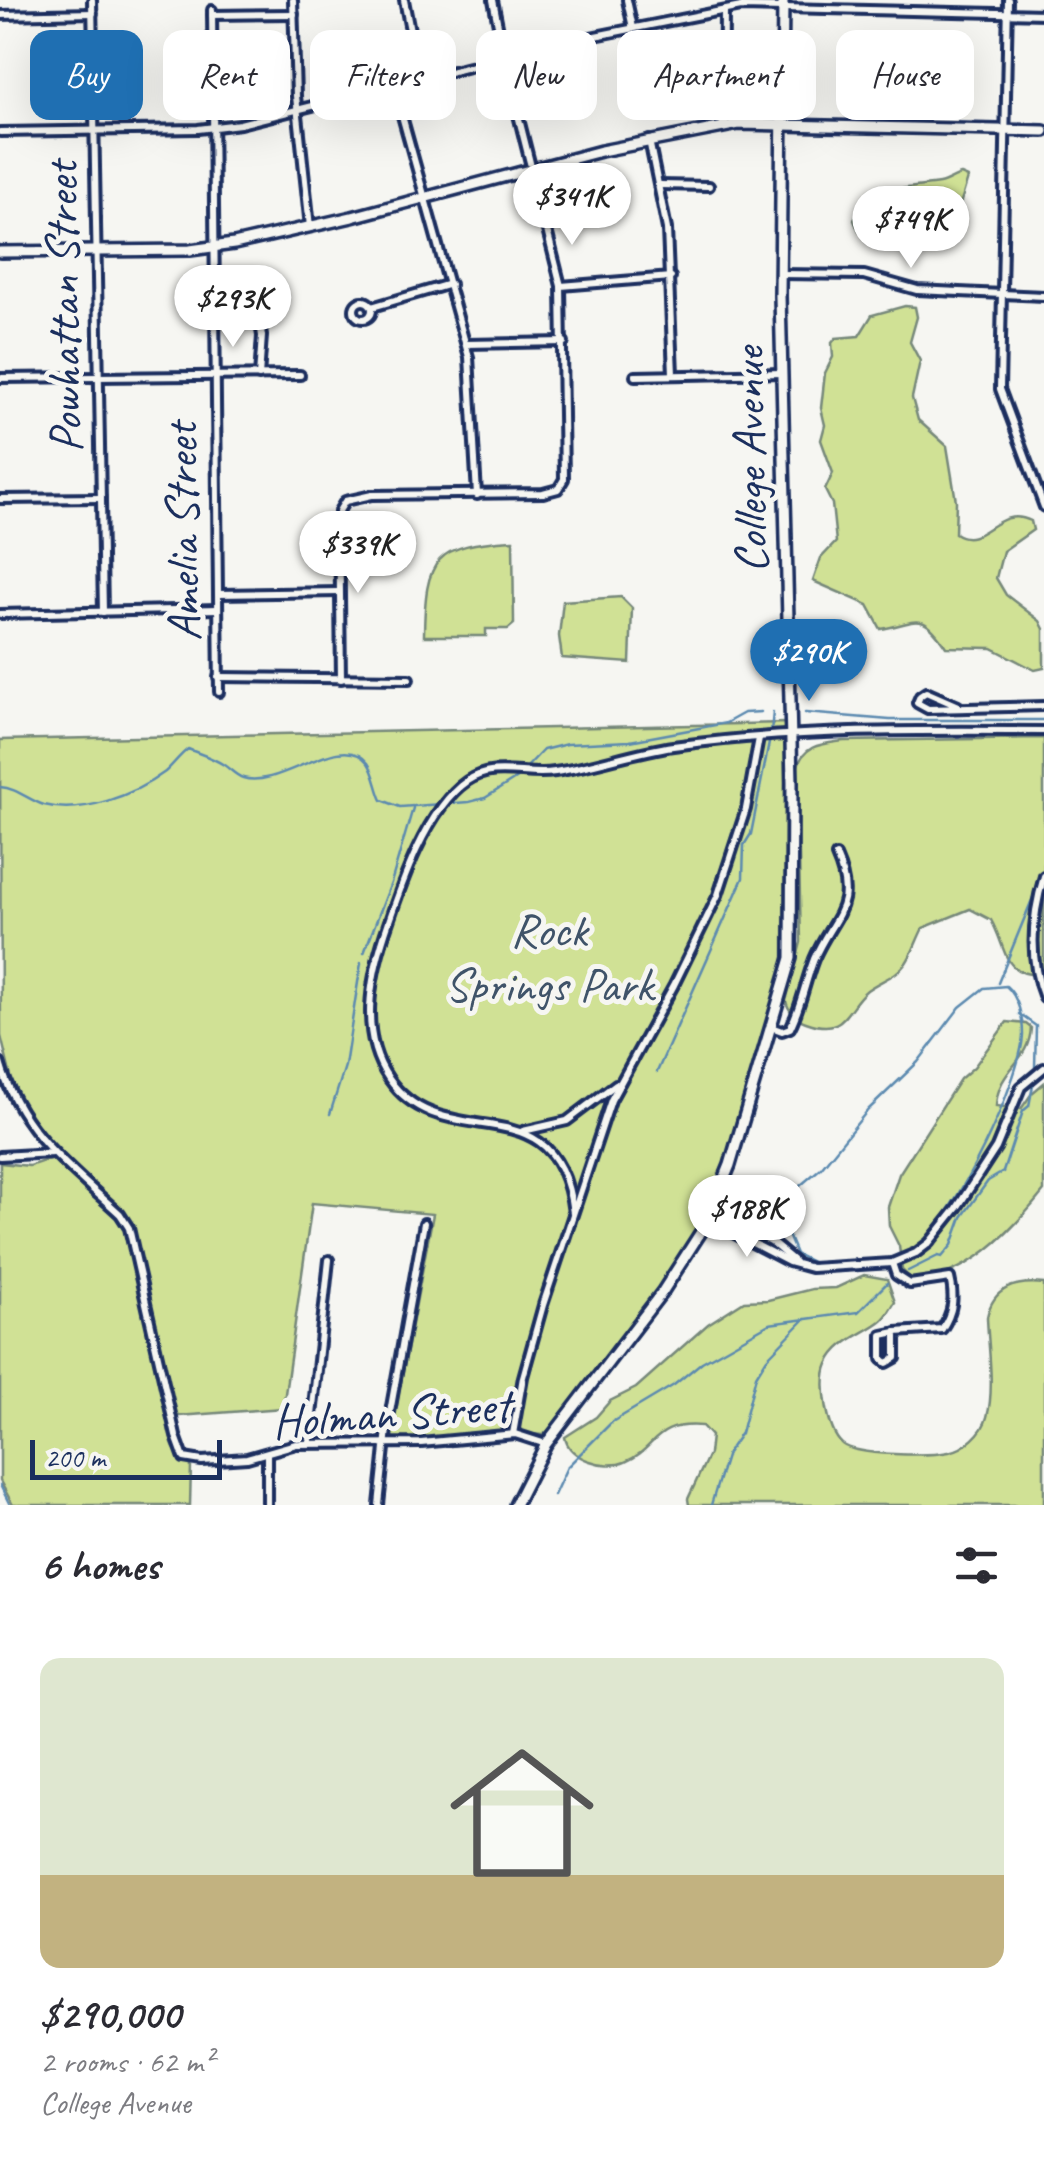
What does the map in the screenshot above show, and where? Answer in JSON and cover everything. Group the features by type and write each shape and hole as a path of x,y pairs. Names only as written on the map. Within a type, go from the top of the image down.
{"main road":[{"name":"College Avenue","path":"515,1505 546,1444 663,1292 711,1215 730,1165 792,952 780,274 783,3"},
{"path":"0,252 214,248 310,228 532,168 722,126 780,123 1044,132"}],"street":[{"name":"Powhattan Street","path":"92,0 103,612"},
{"path":"294,0 297,112 310,228"},
{"path":"404,0 410,30"},
{"path":"493,0 499,30"},
{"path":"627,0 633,28"},
{"path":"1008,0 1002,396 1044,507"},
{"path":"597,36 724,10 783,3 1044,14"},
{"path":"722,126 724,10"},
{"name":"Amelia Street","path":"218,692 212,13 294,14"},
{"path":"0,16 93,14"},
{"path":"0,132 211,128 310,109"},
{"path":"403,120 466,344 473,388 477,495"},
{"path":"341,679 342,503 356,496 543,493 558,489 564,480 561,286 520,120"},
{"path":"649,140 660,186 671,277 673,374"},
{"path":"660,186 709,186"},
{"path":"780,274 864,275 917,290 1044,296"},
{"path":"561,286 671,277"},
{"path":"372,307 450,284"},
{"path":"214,314 248,312 259,316 259,376"},
{"path":"466,344 564,342"},
{"path":"636,376 782,373"},
{"path":"0,378 300,375"},
{"path":"0,499 102,498"},
{"path":"219,594 340,592"},
{"path":"0,614 218,609"},
{"path":"218,677 409,678"},
{"path":"958,706 926,692 917,703 928,709 1044,706"},
{"path":"573,1213 570,1185 560,1163 536,1138 522,1131 444,1116 416,1104 394,1086 375,1051 370,1015 377,961 405,879 437,814 460,786 490,771 552,772 670,746 759,738 1044,731"},
{"path":"513,1434 530,1349 618,1083 674,985 718,895 746,810 759,738"},
{"path":"771,1027 785,1031 790,1028 816,954 843,909 846,887 836,856"},
{"path":"1044,876 1036,906 1034,950 1037,981 1044,998"},
{"path":"0,1064 21,1114 54,1153"},
{"path":"711,1215 796,1263 825,1269 892,1263 916,1252 944,1227 996,1148 1021,1087 1044,1068"},
{"path":"522,1131 567,1120 618,1083"},
{"path":"0,1156 54,1153"},
{"name":"Holman Street","path":"54,1153 120,1214 129,1228 181,1454 188,1460 267,1453 309,1443 385,1444 513,1434 546,1444"},
{"path":"378,1505 424,1223"},
{"path":"309,1443 320,1317 330,1260"},
{"path":"892,1263 896,1275 910,1284 950,1278 953,1306 942,1329 896,1332 884,1334 882,1358 887,1363 896,1358 896,1332"},
{"path":"267,1453 267,1505"}],"green space":[{"path":"961,175 968,178 953,228 927,242 912,247 883,245 864,237 856,226 854,220 861,209 880,195 942,183"},
{"path":"915,307 917,317 910,342 920,361 912,398 918,420 947,446 956,501 955,533 973,536 1008,518 1031,521 1033,530 1003,551 996,578 1006,595 1040,621 1044,629 1044,668 1035,670 992,648 946,647 930,627 918,621 881,629 868,605 813,581 821,558 836,542 832,504 825,490 833,473 821,440 825,425 821,408 825,373 833,357 832,343 836,338 859,336 872,315"},
{"path":"513,540 514,624 508,629 486,629 486,636 424,636 427,588 440,560 466,546"},
{"path":"621,597 632,608 630,663 562,658 559,636 563,601"},
{"name":"Rock Springs Park","path":"785,723 784,966 720,1179 706,1215 682,1254 634,1323 549,1430 543,1435 505,1432 390,1440 433,1214 312,1203 283,1408 166,1417 175,1451 191,1465 190,1505 13,1505 0,1481 0,1163 29,1166 62,1155 25,1112 1,1036 0,740"},
{"path":"1044,738 1044,974 1030,974 1013,967 991,920 970,909 923,928 902,968 867,990 837,1023 819,1026 793,1014 786,1001 801,942 797,769 804,755 814,747 844,741"},
{"path":"1007,1022 1031,1028 1025,1050 1002,1083 996,1106 1021,1109 1044,1083 1044,1191 1002,1237 969,1262 932,1278 912,1280 902,1270 899,1246 889,1226 888,1207 899,1174 960,1079 974,1067"},
{"path":"864,1275 887,1279 895,1302 883,1319 833,1356 826,1372 826,1406 832,1428 842,1444 862,1451 894,1454 949,1452 961,1448 977,1434 985,1423 989,1406 990,1307 1007,1288 1044,1284 1044,1505 689,1505 688,1499 709,1454 711,1436 702,1426 664,1432 636,1456 617,1464 589,1461 568,1445 565,1437 596,1417 610,1401 636,1388 708,1324 744,1301 836,1288"}],"waterway":[{"path":"525,769 543,750 567,744 630,741 726,723 744,713 761,712"},
{"path":"771,732 773,712"},
{"path":"805,713 890,720 1044,720"},
{"path":"657,1072 743,878 744,845 751,834 769,743"},
{"path":"0,787 44,805 91,805 152,780 188,749 220,762 240,777 258,779 327,756 357,754 368,763 382,800 400,807 485,798 520,776"},
{"path":"364,953 391,883 413,808"},
{"path":"998,983 1036,890"},
{"path":"330,1114 345,1066 361,963"},
{"path":"764,1226 794,1191 821,1168 868,1110 918,1062 960,1007 984,988 1006,986 1021,1015 1019,1056 998,1115 966,1180 932,1232 910,1251 851,1262"},
{"path":"1019,1014 1036,1026 1035,1068"},
{"path":"908,1271 942,1257 952,1245 962,1217 988,1181 1003,1172 1023,1111 1029,1106 1034,1080"},
{"path":"780,1216 796,1254 814,1263 833,1264"},
{"path":"554,1495 567,1467 612,1422 674,1385 702,1362 769,1324 858,1312 887,1283"},
{"path":"711,1505 727,1453 741,1433 756,1376 767,1358 805,1319"},
{"path":"0,1485 10,1505"}]}
